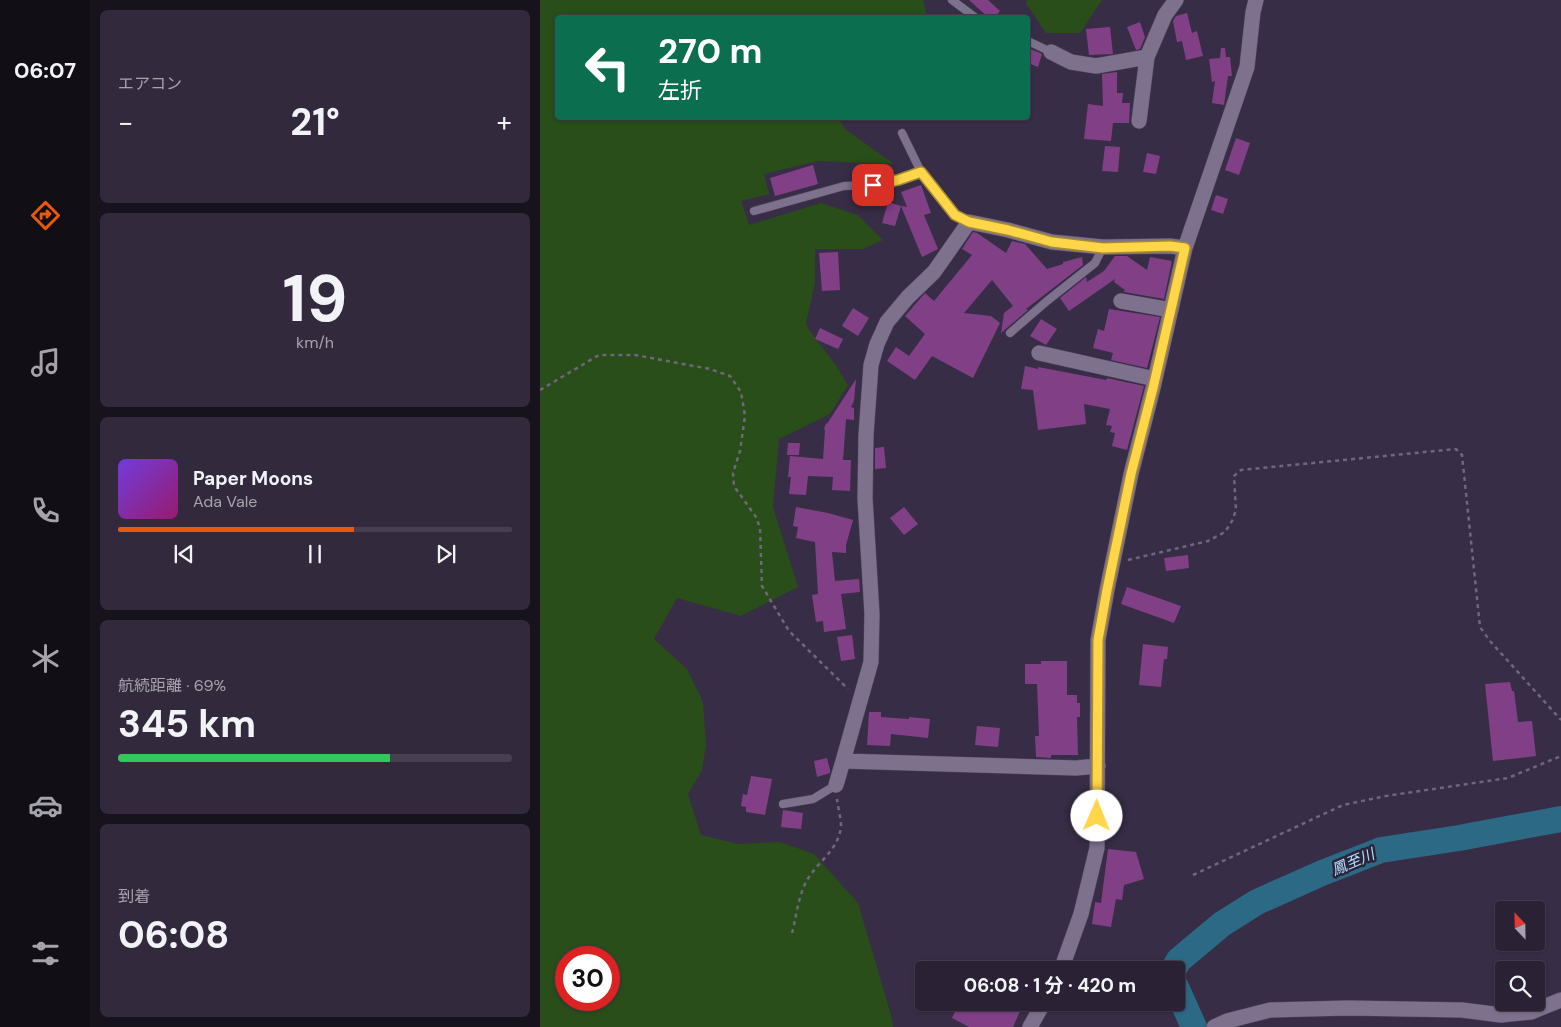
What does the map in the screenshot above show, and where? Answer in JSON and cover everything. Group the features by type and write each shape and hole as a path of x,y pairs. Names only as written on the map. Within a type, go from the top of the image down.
{"street":[{"path":"1139,121 1147,57 1165,15 1176,0"},
{"path":"1064,961 1081,914 1097,848 1098,640 1112,564 1131,474 1185,248 1247,67 1256,0"},
{"path":"1052,52 1071,62 1096,66 1147,57"},
{"path":"836,785 871,662 872,638 865,498 866,435 871,365 877,344 887,322 908,297 934,272 969,222 1052,242 1103,248 1170,246 1185,248"},
{"path":"1121,301 1171,310"},
{"path":"1039,353 1155,379"},
{"path":"843,760 1076,768 1098,766"},
{"path":"1221,1024 1270,1010 1348,1008 1462,1010 1501,1015 1531,1012 1561,1000"},
{"path":"1030,1027 1039,1011"}],"lane":[{"path":"952,0 972,15"},
{"path":"1030,42 1052,52"},
{"path":"902,134 921,172 955,215 969,222"},
{"path":"754,211 844,186 873,185 898,180 921,172"},
{"path":"1010,333 1095,263 1103,248"},
{"path":"783,804 813,799 836,785"}],"path":[{"path":"540,390 599,355 635,355 710,369 730,376 741,392 745,416 740,451 733,473 734,486 756,516 760,528 762,586 789,631 860,700"},
{"path":"1112,564 1208,541 1225,532 1236,510 1234,476 1241,470 1456,449 1462,455 1480,627 1490,641 1561,720"},
{"path":"1193,875 1343,805 1386,796 1508,778 1561,756"},
{"path":"792,933 804,886 812,871 834,847 838,839 841,825 836,785"}],"green space":[{"path":"540,0 923,0 927,15 555,15 555,120 839,120 845,129 894,164 818,161 764,174 769,194 741,201 749,225 821,203 858,215 883,240 863,249 815,249 815,283 806,323 848,385 830,414 779,439 773,507 798,587 741,616 677,598 654,639 687,669 703,702 706,745 702,770 688,794 701,835 738,844 780,842 814,854 858,903 893,1027 540,1027"},
{"path":"1027,0 1102,0 1080,33 1046,33 1026,3"}],"building":[{"path":"969,0 988,0 1000,11 997,15 986,15"},
{"path":"1187,13 1192,33 1197,31 1203,56 1186,60 1182,41 1177,42 1173,21 1176,16"},
{"path":"1140,22 1145,37 1140,49 1136,50 1127,27"},
{"path":"1110,27 1113,54 1089,55 1086,29"},
{"path":"1221,48 1225,48 1226,57 1230,57 1232,76 1228,76 1224,105 1212,103 1215,81 1212,82 1209,59 1220,58"},
{"path":"1030,49 1042,54 1038,67 1030,64"},
{"path":"1117,72 1117,93 1123,93 1122,103 1130,103 1129,123 1113,123 1111,141 1084,139 1088,104 1103,106 1102,74"},
{"path":"1236,138 1250,143 1239,175 1225,170"},
{"path":"1105,146 1120,147 1118,172 1102,171"},
{"path":"1147,153 1160,156 1156,174 1143,172"},
{"path":"813,165 818,184 775,196 770,178"},
{"path":"921,185 931,213 924,215 938,249 922,257 901,206 907,207 901,192"},
{"path":"1216,195 1228,199 1223,214 1211,210"},
{"path":"888,202 901,206 895,226 882,223"},
{"path":"973,232 1006,253 1012,241 1025,244 1047,269 1082,257 1083,265 1026,309 1028,310 1001,333 1004,313 1013,306 992,280 964,313 991,316 1000,323 973,378 932,356 915,380 887,361 896,347 909,356 925,334 905,316 925,293 934,301 972,255 962,249"},
{"path":"838,252 840,290 822,291 819,253"},
{"path":"1115,256 1127,256 1147,270 1150,257 1172,261 1164,299 1124,292 1125,290 1114,282 1115,279 1069,311 1060,298 1086,277 1087,282 1104,271"},
{"path":"853,308 869,318 858,336 842,326"},
{"path":"1109,309 1160,317 1147,368 1111,360 1113,353 1093,348 1098,329 1104,331"},
{"path":"1041,319 1057,329 1046,345 1030,336"},
{"path":"820,328 843,339 838,349 815,339"},
{"path":"1025,366 1106,380 1107,378 1144,386 1127,450 1112,446 1115,433 1110,432 1112,426 1106,425 1110,409 1084,404 1086,424 1038,430 1033,390 1021,389"},
{"path":"856,379 854,401 851,407 854,408 854,420 846,419 843,460 851,460 850,491 832,490 833,477 808,476 806,495 789,494 791,477 788,477 790,456 823,459 826,423"},
{"path":"788,443 800,443 799,455 787,455"},
{"path":"884,447 886,468 875,469 875,448"},
{"path":"796,507 853,520 846,545 846,553 832,552 835,581 859,579 860,592 841,594 846,629 824,632 823,621 816,622 812,595 818,594 815,542 796,538 798,527 793,526"},
{"path":"904,507 918,524 904,535 890,518"},
{"path":"1188,555 1189,568 1166,571 1164,558"},
{"path":"1127,587 1181,606 1174,623 1121,604"},
{"path":"852,635 855,659 841,661 837,637"},
{"path":"1143,644 1168,647 1167,659 1164,659 1161,687 1139,685"},
{"path":"1041,661 1067,661 1067,695 1077,695 1077,703 1080,703 1080,717 1077,717 1078,755 1051,755 1051,758 1036,757 1035,736 1039,736 1037,684 1025,684 1025,664 1041,664"},
{"path":"1510,682 1512,691 1514,691 1518,722 1532,721 1536,756 1493,761 1485,684"},
{"path":"869,712 881,712 881,717 930,719 928,738 891,734 890,746 867,745"},
{"path":"977,726 1000,728 998,747 975,745"},
{"path":"827,758 830,773 817,777 814,761"},
{"path":"751,776 772,779 765,815 746,812 746,807 741,806 743,794 747,795"},
{"path":"783,810 803,813 801,829 781,827"},
{"path":"1108,849 1136,852 1144,879 1124,885 1122,900 1116,899 1111,927 1092,924 1095,902 1101,903"},
{"path":"956,1011 1020,1011 1013,1027 969,1027 952,1018"}],"waterway":[{"name":"鳳至川","path":"1178,961 1222,924 1257,902 1322,873 1381,850 1561,819"},
{"name":"鳳至川","path":"1185,1007 1194,1027"}],"route":[{"path":"873,185 898,180 921,172 955,215 969,222 1052,242 1103,248 1170,246 1185,248 1131,474 1098,640 1097,816"}]}
